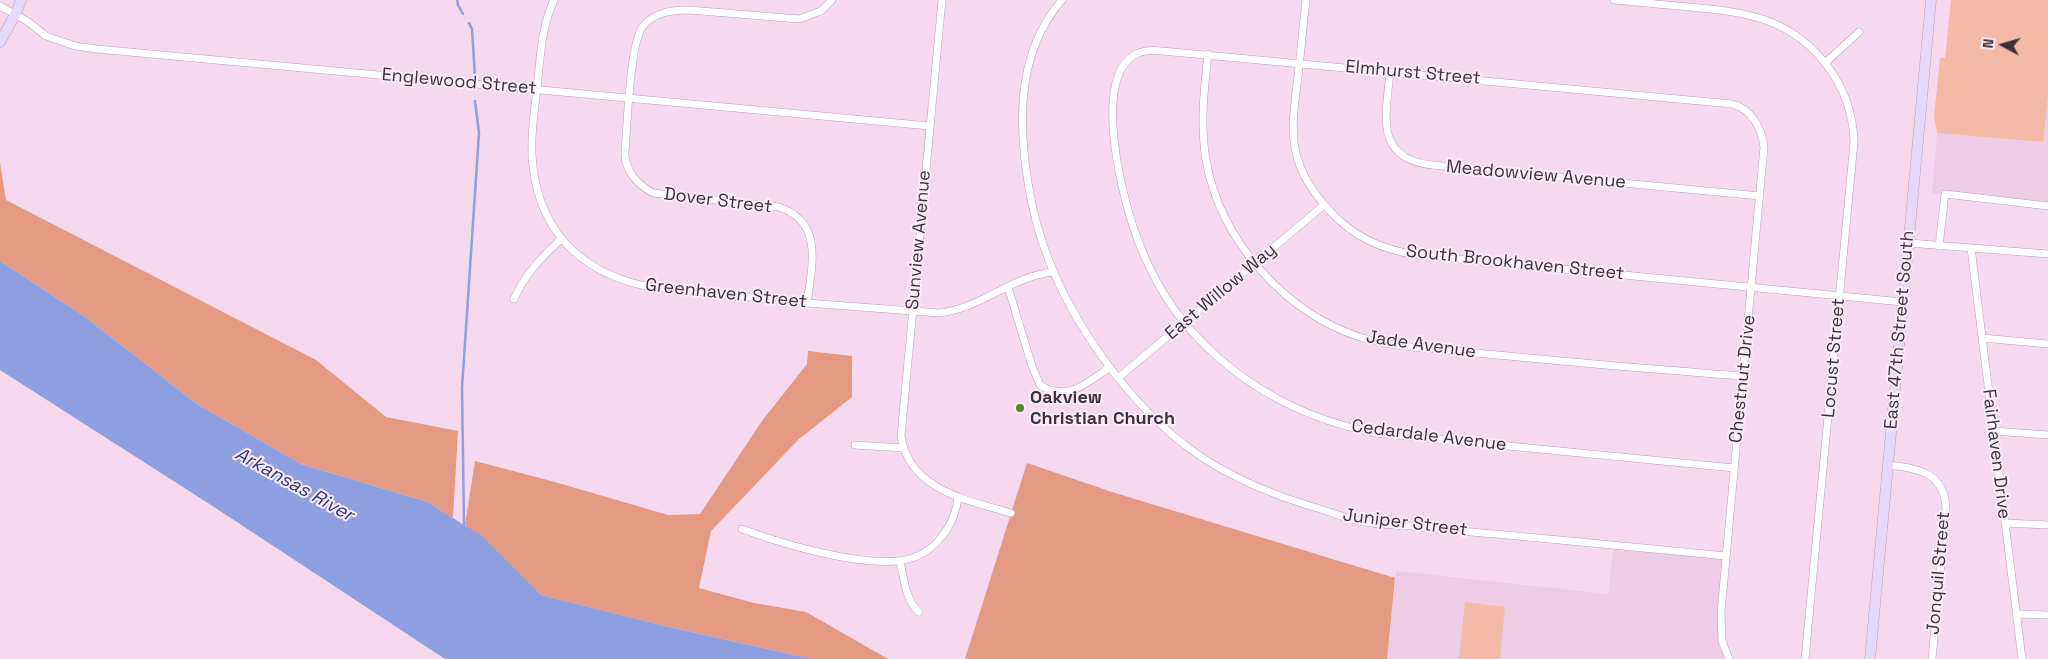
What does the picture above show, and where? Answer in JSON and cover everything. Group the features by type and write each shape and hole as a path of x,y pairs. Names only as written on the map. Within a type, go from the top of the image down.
{"main road":[{"path":"0,42 22,0"},
{"name":"East 47th Street South","path":"1870,659 1931,0"}],"street":[{"name":"Greenhaven Street","path":"554,0 544,32 537,89 532,139 534,172 552,227 561,239 590,264 629,282 645,286 807,303 939,313 958,310 1008,287 1053,272"},
{"name":"Dover Street","path":"807,303 812,248 807,228 802,220 787,210 779,208 660,195 647,190 633,176 625,162 630,98 635,44 643,26 657,15 671,11 689,10 799,19 821,12 832,0"},
{"name":"Sunview Avenue","path":"942,0 901,436 903,448 911,465 930,482 958,497"},
{"name":"Juniper Street","path":"1062,0 1044,24 1032,50 1025,79 1023,110 1024,149 1032,203 1041,238 1053,272 1069,306 1118,378 1160,425 1210,463 1256,488 1332,514 1372,523 1725,556"},
{"name":"South Brookhaven Street","path":"1306,0 1294,121 1297,154 1304,176 1324,205 1344,226 1360,237 1405,253 1903,302"},
{"name":"Locust Street","path":"1614,0 1717,10 1758,17 1778,24 1812,48 1825,63 1845,98 1854,134 1805,659"},
{"name":"Englewood Street","path":"0,6 16,13 36,26 46,36 76,46 90,48 930,126"},
{"path":"1825,63 1859,32"},
{"name":"Elmhurst Street","path":"1114,100 1118,76 1124,65 1135,54 1153,50 1300,62 1732,104 1743,108"},
{"name":"Jade Avenue","path":"1208,54 1202,119 1208,170 1218,201 1227,221 1255,263 1272,282 1306,310 1339,329 1371,340 1400,346 1742,376"},
{"name":"Meadowview Avenue","path":"1390,72 1386,114 1388,135 1396,150 1409,161 1432,165 1760,196"},
{"name":"Cedardale Avenue","path":"1114,100 1117,162 1130,221 1151,269 1185,322 1216,355 1254,384 1295,408 1351,428 1399,436 1734,468"},
{"name":"Chestnut Drive","path":"1728,657 1722,642 1721,629 1725,556 1764,147 1762,136 1752,117 1743,108"},
{"path":"1939,246 1945,194 2048,206"},
{"name":"East Willow Way","path":"1118,378 1324,205"},
{"path":"514,299 522,282 533,266 561,239"},
{"path":"1908,243 2048,254"},
{"name":"Fairhaven Drive","path":"1971,248 2022,659"},
{"path":"1008,287 1032,366 1040,385 1053,390 1074,391 1110,367"},
{"path":"1982,338 2048,344"},
{"path":"1994,431 2048,435"},
{"path":"855,445 903,448"},
{"name":"Jonquil Street","path":"1888,464 1923,470 1938,484 1945,501 1946,511 1932,659"},
{"path":"742,528 800,548 872,561 900,561 921,554 939,540 951,522 958,497 1011,513"},
{"path":"2005,523 2048,526"},
{"path":"900,561 909,598 913,607 919,612"},
{"path":"2016,614 2048,615"}],"shaded area":[{"path":"1951,0 2048,0 2048,96 2043,142 1937,133 1934,117 1940,58 1945,58"},
{"path":"2048,96 2048,206 1932,193 1937,133 2043,142"},
{"path":"0,163 6,200 316,360 386,417 458,431 453,518 428,502 301,464 197,404 84,316 0,261"},
{"path":"808,351 852,356 852,397 799,439 711,531 699,588 754,603 806,612 888,659 812,659 665,626 541,595 465,525 475,461 668,515 700,514 762,421 807,364"},
{"path":"1027,463 1112,492 1395,578 1387,659 965,659"},
{"path":"1614,545 1725,556 1721,629 1729,659 1387,659 1396,571 1608,594"},
{"path":"1465,602 1505,607 1500,659 1459,659"}],"water":[{"name":"Arkansas River","path":"0,261 84,316 197,404 301,464 428,502 481,535 541,595 665,626 812,659 445,659 211,505 0,370"}],"waterway":[{"path":"457,0 463,14"},
{"path":"469,23 472,29 475,77"},
{"path":"464,525 462,388 479,133 475,101"}],"place":[{"name":"Oakview Christian Church","path":"1020,408"}]}
